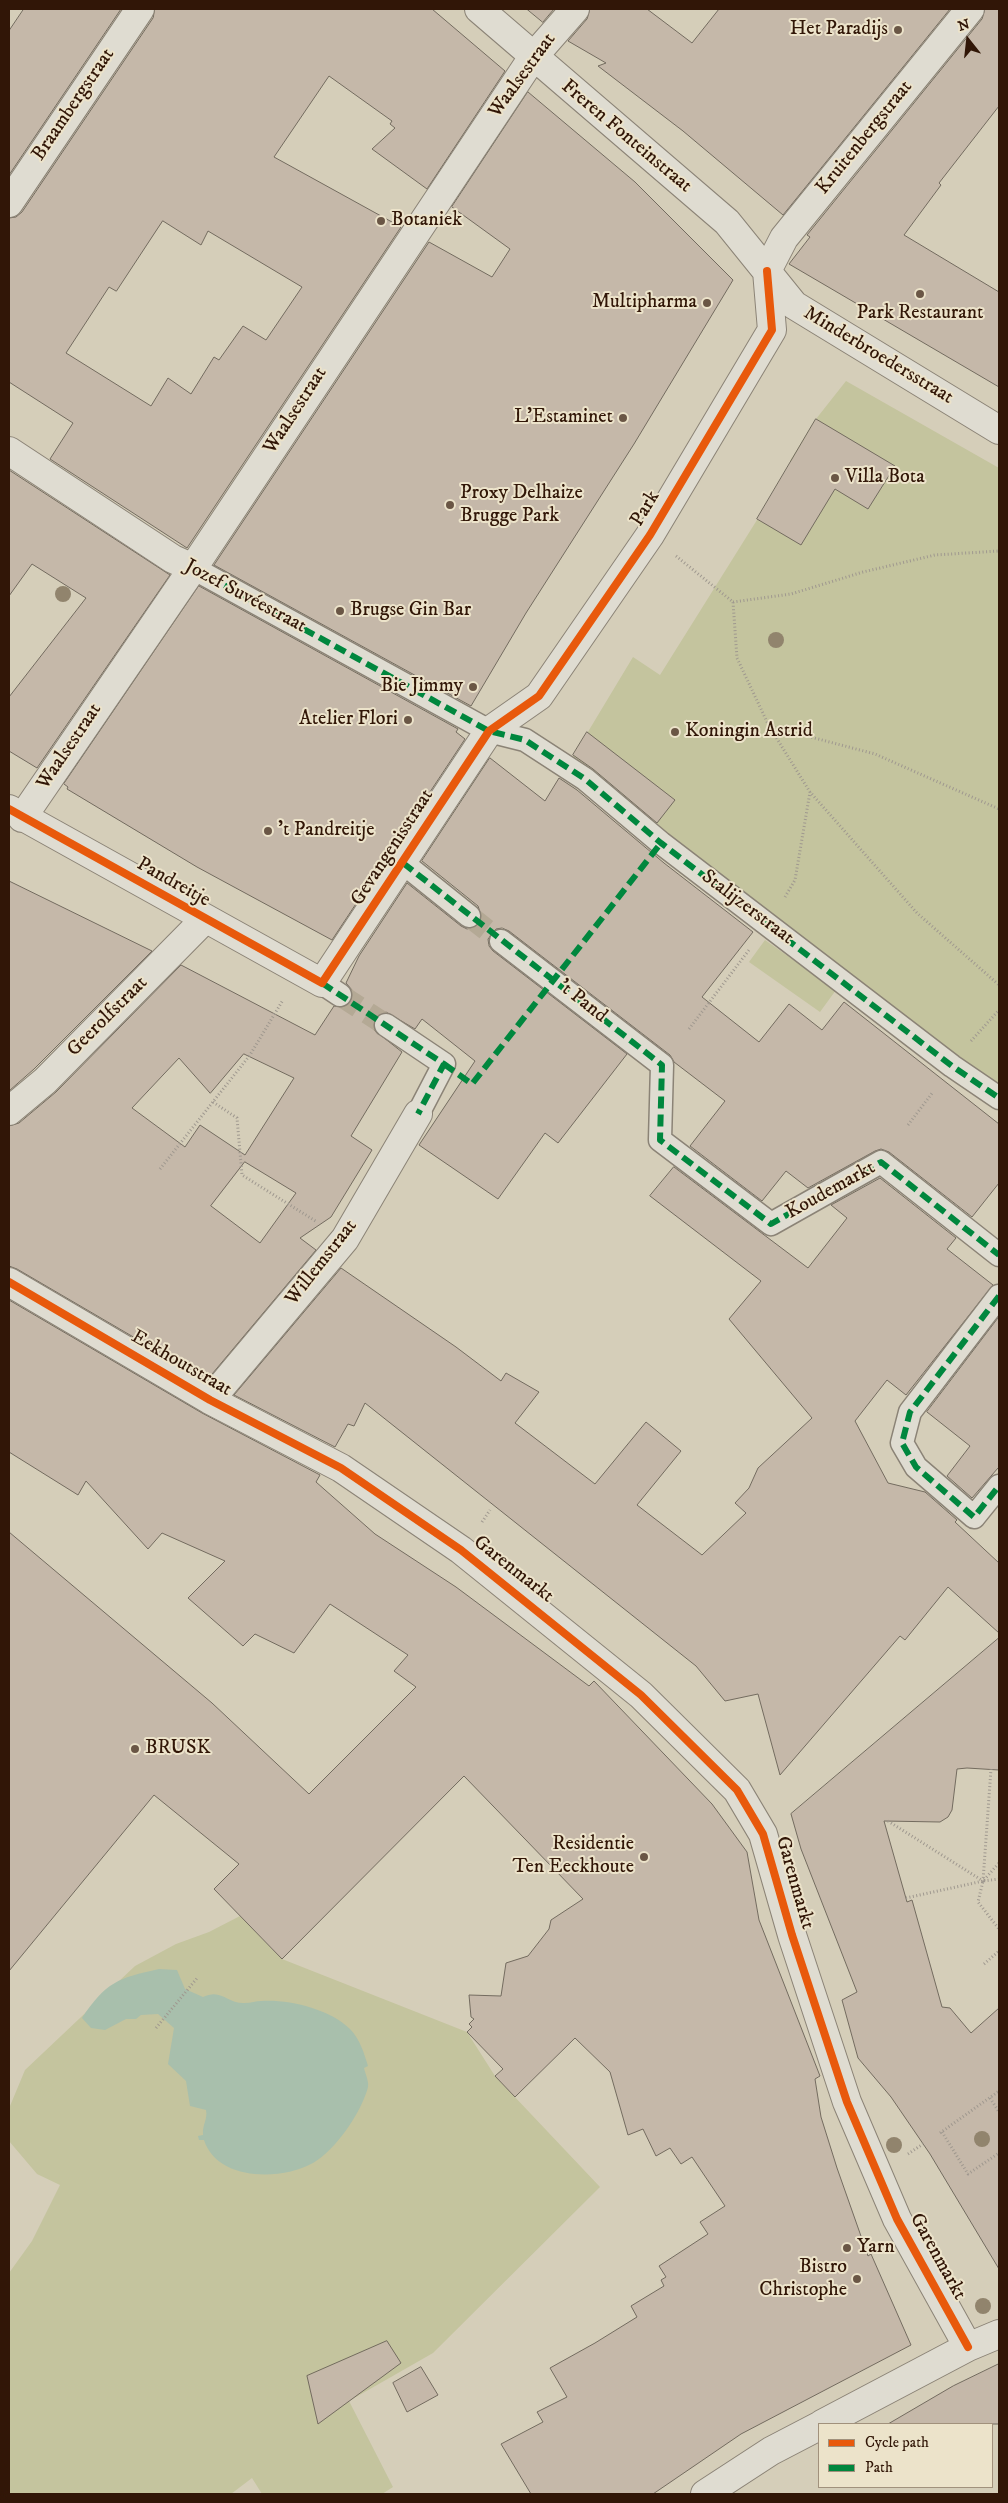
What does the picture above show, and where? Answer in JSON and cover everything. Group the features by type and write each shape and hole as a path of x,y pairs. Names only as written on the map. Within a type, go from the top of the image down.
{"street":[{"name":"Braambergstraat","path":"9,203 140,9"},
{"name":"Freren Fonteinstraat","path":"479,9 727,222 767,272"},
{"name":"Waalsestraat","path":"16,813 193,568 533,57 575,9"},
{"name":"Kruitenbergstraat","path":"767,272 784,238 970,9"},
{"name":"Minderbroedersstraat","path":"767,272 794,305 999,430"},
{"name":"Park","path":"489,731 539,696 650,535 772,330 767,272"},
{"name":"Jozef Suvéestraat","path":"9,450 173,559 193,568 489,731"},
{"name":"Gevangenisstraat","path":"321,983 403,863 489,731"},
{"name":"Stalijzerstraat","path":"489,731 525,740 585,779 660,842 951,1065 999,1098"},
{"name":"Pandreitje","path":"16,813 204,920 321,983"},
{"path":"403,863 469,916"},
{"name":"Geerolfstraat","path":"9,1111 45,1081 204,920"},
{"name":"'t Pand","path":"501,941 662,1065 660,1140"},
{"path":"386,1025 444,1064 418,1114"},
{"name":"Willemstraat","path":"210,1400 345,1239 418,1114"},
{"name":"Koudemarkt","path":"660,1140 771,1224 880,1162 999,1255"},
{"name":"Eekhoutstraat","path":"9,1282 210,1400 341,1468"},
{"path":"999,1296 910,1412 902,1443 916,1467 974,1517 999,1486"},
{"name":"Garenmarkt","path":"341,1468 462,1550 512,1590 641,1695 737,1790 763,1834 792,1935 847,2102 897,2219 968,2347"},
{"path":"825,2423 968,2347 999,2334"},
{"path":"705,2494 771,2451 818,2427"}],"path":[{"path":"650,535 733,602 791,594 863,572 935,555 999,551"},
{"path":"733,602 737,658 769,726 810,792 916,913 999,985"},
{"path":"769,726 874,754 999,809"},
{"path":"689,1030 769,924 795,880 810,792"},
{"path":"160,1169 250,1055 321,983"},
{"path":"908,1125 951,1065 999,1010"},
{"path":"213,1102 237,1118 242,1175 345,1239"},
{"path":"991,1769 983,1882 978,1902 999,1930"},
{"path":"888,1821 983,1882"},
{"path":"983,1882 999,1863"},
{"path":"906,1898 999,1879"},
{"path":"984,1964 999,1951"},
{"path":"156,2028 198,1977"},
{"path":"999,2091 941,2133 968,2174 999,2153"},
{"path":"990,2098 999,2112"}],"shaded area":[{"path":"846,381 999,468 999,1089 987,1084 571,760 633,657 660,675 792,464 790,461 816,419"},
{"path":"765,940 836,990 820,1012 749,962"},
{"path":"240,1916 282,1959 467,2032 495,2076 600,2187 433,2353 349,2401 393,2487 382,2494 262,2494 252,2478 231,2494 9,2494 9,2273 32,2241 60,2185 37,2174 9,2141 10,2106 25,2070 135,1966 176,1944 209,1932"},
{"path":"159,1969 177,1970 185,1989 203,1997 215,1994 239,2003 272,2001 296,2004 331,2016 350,2029 361,2046 368,2066 364,2068 368,2087 360,2107 347,2129 322,2157 300,2169 268,2174 251,2174 236,2170 222,2163 211,2153 204,2140 199,2140 198,2136 203,2135 206,2110 190,2106 186,2081 168,2064 174,2028 158,2014 141,2015 136,2019 126,2019 105,2030 91,2028 82,2018 98,1996 114,1983 133,1975"}],"building":[{"path":"24,9 121,9 9,175 9,31"},
{"path":"155,9 432,9 505,71 427,189 372,149 395,128 390,124 392,121 329,76 274,157 401,227 187,548 50,459 73,423 9,382 9,218 16,217 22,212 153,18","holes":["163,221 201,245 208,231 302,287 266,340 243,326 219,360 214,357 191,394 168,378 151,406 66,353 109,287 116,291"]},
{"path":"527,9 554,9 543,22"},
{"path":"590,9 647,9 692,43 719,9 950,9 783,215 683,131 598,66 606,63 568,41 587,19"},
{"path":"985,9 999,9 999,106 939,183 941,185 904,235 999,292 999,387 789,264 810,237 807,235 982,19"},
{"path":"528,92 635,182 733,280 634,444 526,613 471,706 214,565 429,242 492,277 510,249 452,207"},
{"name":"Villa Bota","path":"816,419 895,466 868,509 835,489 801,545 757,519"},
{"path":"9,470 170,575 37,768 9,751 9,697 86,598 32,564 9,596"},
{"path":"199,586 458,729 456,732 465,739 332,940 197,867 67,789 68,787 64,784"},
{"path":"587,732 675,800 657,823 593,769 573,755"},
{"path":"490,758 545,801 559,778 577,790 664,863 753,932 702,997 759,1042 789,1004 822,1030 844,1002 999,1124 999,1183 972,1217 889,1152 881,1149 808,1188 786,1171 762,1201 690,1146 725,1101 674,1062 670,1055 509,931 502,928 496,929 488,939 489,946 493,951 627,1054 558,1143 545,1133 498,1199 419,1145 475,1061 422,1019 415,1029 386,1012 375,1018 374,1030 402,1052 351,1136 372,1150 331,1217 300,1238 316,1250 207,1380 9,1266 9,1126 19,1123 56,1092 181,965 315,1035 334,1006 345,1007 351,1002 352,990 346,983 359,956 407,883 461,926 467,929 479,925 482,918 478,906 422,861","holes":["244,1054 294,1078 245,1155 200,1125 185,1147 132,1108 179,1058 210,1093","245,1162 296,1193 260,1243 211,1206"]},
{"path":"9,881 152,951 34,1069 9,1091"},
{"path":"674,1167 808,1268 847,1218 831,1205 880,1178 956,1238 947,1249 993,1285 906,1395 887,1380 855,1421 888,1483 925,1492 957,1520 955,1522 999,1563 999,1633 948,1587 905,1640 900,1636 780,1775 758,1694 725,1701 696,1666 365,1403 354,1426 348,1424 335,1447 234,1395 341,1268 456,1347 501,1381 506,1373 539,1392 515,1423 595,1484 646,1422 681,1451 637,1505 702,1555 746,1513 735,1503 749,1488 758,1468 812,1418 729,1319 761,1281 650,1196"},
{"path":"9,1300 202,1413 320,1475 316,1482 375,1534 456,1587 589,1686 594,1681 712,1804 747,1852 759,1920 820,2076 815,2079 821,2117 837,2168 868,2256 871,2254 911,2345 741,2434 653,2494 531,2494 501,2444 543,2422 537,2412 567,2397 550,2368 637,2317 631,2306 664,2286 661,2280 666,2277 659,2266 708,2234 700,2222 725,2206 692,2157 681,2164 670,2148 656,2156 643,2129 628,2135 610,2072 575,2038 515,2097 495,2076 503,2069 467,2032 472,2027 469,2024 474,2019 471,2017 469,1995 501,1996 506,1963 528,1956 549,1929 551,1920 583,1899 464,1776 282,1959 214,1889 239,1864 154,1795 9,1971 9,1532 212,1703 309,1794 416,1687 394,1671 408,1655 330,1604 294,1653 255,1634 243,1646 188,1598 225,1561 162,1533 148,1549 86,1481 78,1495 9,1452"},
{"path":"999,1317 999,1469 972,1498 947,1476 970,1446 927,1412"},
{"path":"999,1638 999,1770 957,1769 952,1810 948,1817 940,1822 884,1821 907,1902 912,1900 942,2007 950,2008 971,2033 999,2008 999,2269 930,2154 891,2097 858,2058 842,2000 857,1992 801,1849 791,1814"},
{"path":"387,2341 401,2363 318,2424 307,2376"},
{"path":"999,2364 999,2424 890,2423 953,2386"},
{"path":"421,2367 438,2395 407,2412 393,2383"}],"tunnel":[{"path":"469,916 501,941"},
{"path":"340,995 386,1025"}],"marked path":[{"path":"193,568 489,731 525,740 585,779 661,843 952,1066 999,1098"},
{"path":"444,1064 472,1084 661,843"},
{"path":"403,863 662,1065 660,1140 771,1224 881,1162 999,1255"},
{"path":"322,983 444,1064 418,1114"},
{"path":"999,1296 910,1412 902,1443 916,1467 974,1517 999,1486"}],"cycle path":[{"path":"9,809 322,983 489,731 539,696 650,535 772,330 767,271"},
{"path":"9,1282 210,1400 341,1468 461,1550 641,1695 737,1790 763,1834 792,1935 847,2102 897,2219 968,2347"}],"place":[{"name":"Het Paradijs","path":"898,30"},
{"name":"Botaniek","path":"381,221"},
{"name":"Park Restaurant","path":"920,294"},
{"name":"Multipharma","path":"707,303"},
{"name":"L'Estaminet","path":"623,418"},
{"name":"Villa Bota","path":"835,478"},
{"name":"Proxy Delhaize Brugge Park","path":"450,505"},
{"name":"Brugse Gin Bar","path":"340,611"},
{"name":"Bie Jimmy","path":"473,687"},
{"name":"Atelier Flori","path":"408,720"},
{"name":"Koningin Astrid","path":"675,732"},
{"name":"'t Pandreitje","path":"268,831"},
{"name":"BRUSK","path":"135,1749"},
{"name":"Residentie Ten Eeckhoute","path":"644,1857"},
{"name":"Yarn","path":"847,2248"},
{"name":"Bistro Christophe","path":"857,2279"}]}
